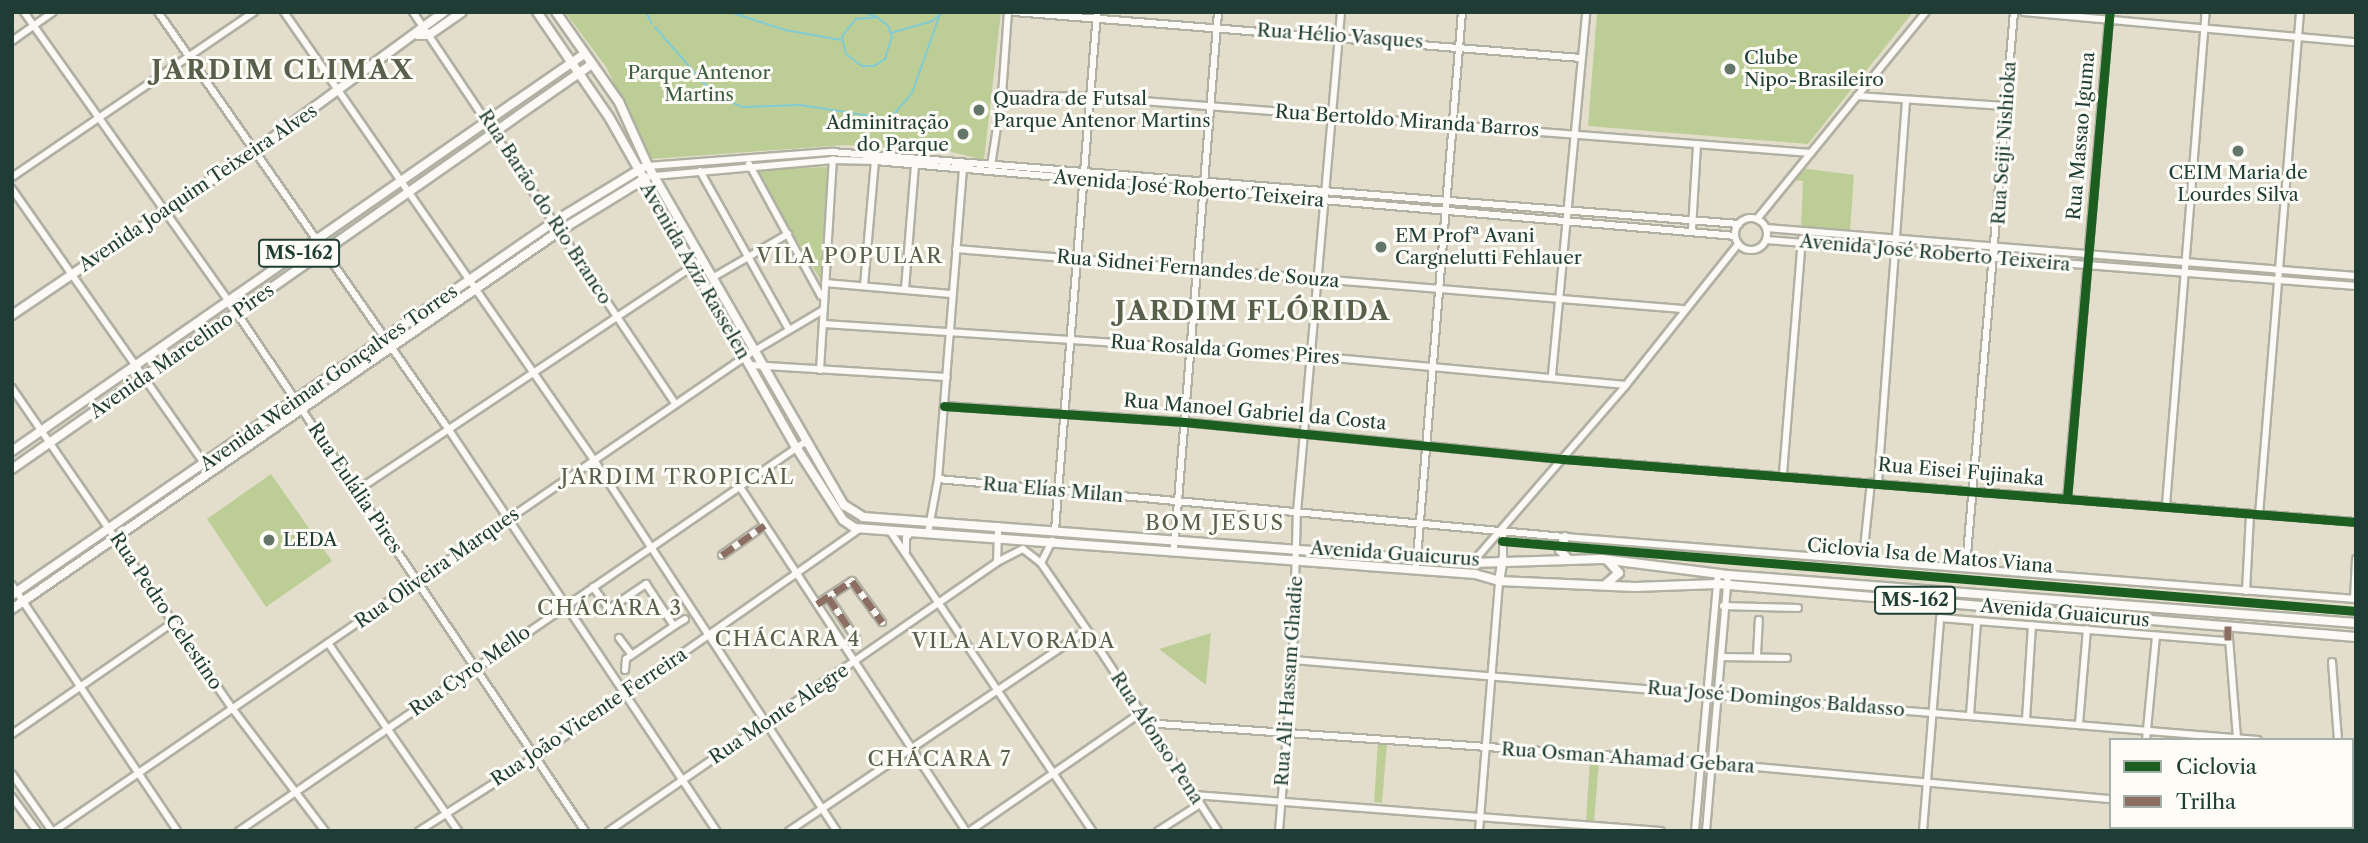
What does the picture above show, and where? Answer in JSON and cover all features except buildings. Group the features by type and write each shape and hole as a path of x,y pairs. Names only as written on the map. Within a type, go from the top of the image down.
{"main road":[{"path":"423,26 444,12"},
{"path":"418,35 429,35 462,12"},
{"name":"Avenida Aziz Rasselen","path":"537,12 579,74 749,354 762,366 805,442 853,513"},
{"name":"Avenida Aziz Rasselen","path":"556,12 619,102 653,176 712,278 749,354 749,365 796,447 843,520 858,528"},
{"path":"432,20 439,29"},
{"name":"Avenida Joaquim Teixeira Alves","path":"12,315 256,150 418,35 423,26"},
{"name":"Avenida Marcelino Pires","path":"12,451 584,54"},
{"name":"Avenida Marcelino Pires","path":"12,469 592,64"},
{"name":"Avenida Weimar Gonçalves Torres","path":"472,286 555,221 637,169 648,166"},
{"name":"Avenida José Roberto Teixeira","path":"642,179 653,176"},
{"name":"Avenida Weimar Gonçalves Torres","path":"12,609 472,286 642,179"},
{"name":"Avenida Weimar Gonçalves Torres","path":"14,591 204,464 300,405"},
{"name":"Avenida Guaicurus","path":"853,513 930,522 1055,530 1297,561 1475,574 1499,585 1717,584 2356,637"},
{"name":"Avenida Guaicurus","path":"858,528 1174,546 1298,547 1472,563 1503,559 1602,559 1728,575 2356,624"},
{"path":"1565,537 1560,550 1567,558"},
{"path":"1499,585 1503,559"},
{"path":"1602,559 1613,564 1619,573 1602,586"}],"street":[{"name":"Rua Eulália Pires","path":"24,12 229,301 585,831"},
{"path":"12,41 53,12"},
{"path":"158,12 449,430 684,779 716,831"},
{"path":"12,177 254,12"},
{"path":"284,12 653,547 837,831"},
{"name":"Rua Barão do Rio Branco","path":"413,12 496,131 675,404"},
{"path":"990,171 1002,95 1008,12"},
{"name":"Rua Hélio Vasques","path":"1014,12 1097,15 1217,28 1459,45 1581,58"},
{"path":"1174,546 1180,501 1201,191 1218,12"},
{"name":"Rua Ali Hassam Ghadie","path":"1279,831 1293,660 1297,512 1313,356 1341,12"},
{"path":"1416,570 1462,12"},
{"path":"1552,375 1569,219 1586,12"},
{"path":"1693,219 1739,224 1757,219 1926,12"},
{"name":"Rua Seiji Nishioka","path":"1966,566 1996,246 2014,12"},
{"path":"2024,12 2110,15 2356,42"},
{"path":"2166,505 2182,272 2206,12"},
{"path":"2259,515 2300,12"},
{"path":"1055,530 1097,15"},
{"name":"Rua Massao Iguma","path":"2067,499 2110,15"},
{"name":"Rua Bertoldo Miranda Barros","path":"1002,95 1091,97 1811,153"},
{"path":"1857,96 2005,106"},
{"path":"1863,558 1874,482 1897,249 1906,100"},
{"path":"1692,229 1697,144"},
{"path":"821,297 825,283 832,152"},
{"name":"Avenida José Roberto Teixeira","path":"653,176 700,172 832,152 1693,219"},
{"path":"864,286 875,161"},
{"name":"Avenida José Roberto Teixeira","path":"648,166 698,162 875,161 1201,191 1692,229 1735,236"},
{"path":"928,533 938,479 951,331 951,294 964,161"},
{"path":"698,162 700,172 788,328"},
{"path":"749,163 821,297 823,324 820,370"},
{"path":"905,289 915,166"},
{"path":"12,189 210,472"},
{"path":"1757,219 1766,228 1766,240"},
{"path":"1472,563 1626,385 1683,309 1738,244 1735,236 1739,224"},
{"name":"Avenida José Roberto Teixeira","path":"1766,228 2356,276"},
{"path":"1783,474 1803,230"},
{"path":"712,278 788,234"},
{"name":"Avenida José Roberto Teixeira","path":"1738,244 1751,250 1766,240 1802,241 1995,256 2087,267 2356,286"},
{"name":"Rua Sidnei Fernandes de Souza","path":"956,249 1683,309"},
{"path":"356,491 702,260"},
{"path":"825,283 951,294"},
{"name":"Rua Oliveira Marques","path":"53,831 675,404 788,328 823,310"},
{"name":"Rua Rosalda Gomes Pires","path":"823,324 1434,365 1552,375 1626,385"},
{"path":"749,365 947,377"},
{"name":"Rua Pedro Celestino","path":"12,388 117,537 232,708 325,831"},
{"name":"Rua Manoel Gabriel da Costa","path":"944,406 1184,422 1563,459"},
{"name":"Rua Cyro Mello","path":"239,831 805,442"},
{"name":"Rua Eisei Fujinaka","path":"1563,459 1783,474 2356,522"},
{"name":"Rua Elías Milan","path":"938,479 1565,537 1966,566 2355,599"},
{"path":"740,487 857,660 909,748 968,831 1139,714"},
{"path":"2246,591 2250,514"},
{"path":"722,555 765,525"},
{"path":"997,562 998,526"},
{"name":"Rua João Vicente Ferreira","path":"419,831 535,757 797,575 858,528"},
{"path":"1503,530 1503,559"},
{"path":"890,531 999,688 1052,775 1092,831"},
{"path":"906,553 906,537 911,532"},
{"path":"1041,563 1045,548 1053,540"},
{"name":"Rua Monte Alegre","path":"608,831 997,562 1023,549 1041,563"},
{"path":"2355,599 2356,559"},
{"name":"Rua Afonso Pena","path":"1041,563 1218,831"},
{"path":"1695,831 1718,574"},
{"path":"1706,831 1728,575"},
{"path":"641,577 674,626"},
{"path":"817,604 852,581 882,621"},
{"path":"593,587 609,609 646,584"},
{"path":"1479,831 1488,747 1499,585"},
{"path":"14,591 142,772 177,830"},
{"path":"828,597 857,640"},
{"path":"1715,605 1798,608"},
{"path":"1923,831 1940,618 2228,641"},
{"path":"625,670 622,663 685,619"},
{"path":"1757,655 1759,620"},
{"path":"1970,715 1977,621"},
{"path":"12,734 174,622"},
{"path":"2026,720 2032,625"},
{"path":"2228,626 2237,738"},
{"path":"2079,724 2087,629"},
{"path":"789,831 1087,630"},
{"path":"2146,738 2156,637"},
{"path":"619,638 632,655"},
{"path":"328,643 458,831"},
{"path":"1721,657 1757,655 1787,658"},
{"name":"Rua José Domingos Baldasso","path":"1293,660 1492,679 1708,692 2227,738"},
{"path":"2332,662 2338,738"},
{"name":"Rua Osman Ahamad Gebara","path":"1145,723 1701,762 2109,799"},
{"path":"12,774 53,831"},
{"path":"1194,795 1661,831"},
{"path":"12,797 37,831"},
{"path":"1158,831 1200,804"}],"green space":[{"name":"Parque Antenor Martins","path":"565,12 1001,12 984,160 948,151 845,145 651,159 606,67"},
{"name":"Clube Nipo-Brasileiro","path":"1597,12 1913,12 1808,144 1588,126"},
{"path":"827,167 823,275 820,279 755,170"},
{"path":"1801,168 1854,175 1850,231 1801,227 1803,181 1790,180"},
{"name":"LEDA","path":"271,474 332,561 266,607 207,519"},
{"path":"1211,633 1206,685 1159,649"},
{"path":"1378,741 1387,743 1382,803 1374,802"},
{"path":"1590,760 1599,762 1594,822 1586,821"}],"waterway":[{"path":"551,12 558,22"},
{"path":"646,12 652,24"},
{"path":"730,12 785,30 841,40"},
{"path":"863,12 877,17 888,26 892,37 885,59 874,66 862,66 846,54 842,36 856,19 877,17"},
{"path":"891,33 932,21 943,12"},
{"path":"718,97 743,107 800,105 890,119 912,93 939,17"},
{"path":"655,27 714,95"}],"marked path":[{"path":"722,555 765,525"},
{"path":"817,604 852,581 882,622"},
{"path":"828,597 857,640"},
{"path":"2228,626 2228,641"}],"cycle path":[{"path":"2067,499 2110,12"},
{"path":"944,406 1184,422 1563,459 2356,522"},
{"name":"Ciclovia Isa de Matos Viana","path":"1502,541 2356,611"}],"place":[{"name":"Clube Nipo-Brasileiro","path":"1730,69"},
{"name":"Quadra de Futsal Parque Antenor Martins","path":"979,110"},
{"name":"Adminitração do Parque","path":"963,134"},
{"name":"CEIM Maria de Lourdes Silva","path":"2238,151"},
{"name":"EM Profª Avani Cargnelutti Fehlauer","path":"1381,247"},
{"name":"LEDA","path":"269,540"}],"district":[{"name":"JARDIM CLIMAX","path":"283,71"},
{"name":"VILA POPULAR","path":"850,256"},
{"name":"JARDIM FLÓRIDA","path":"1253,312"},
{"name":"JARDIM TROPICAL","path":"678,477"},
{"name":"BOM JESUS","path":"1215,523"},
{"name":"CHÁCARA 3","path":"610,608"},
{"name":"CHÁCARA 4","path":"788,639"},
{"name":"VILA ALVORADA","path":"1014,641"},
{"name":"CHÁCARA 7","path":"940,759"}]}
